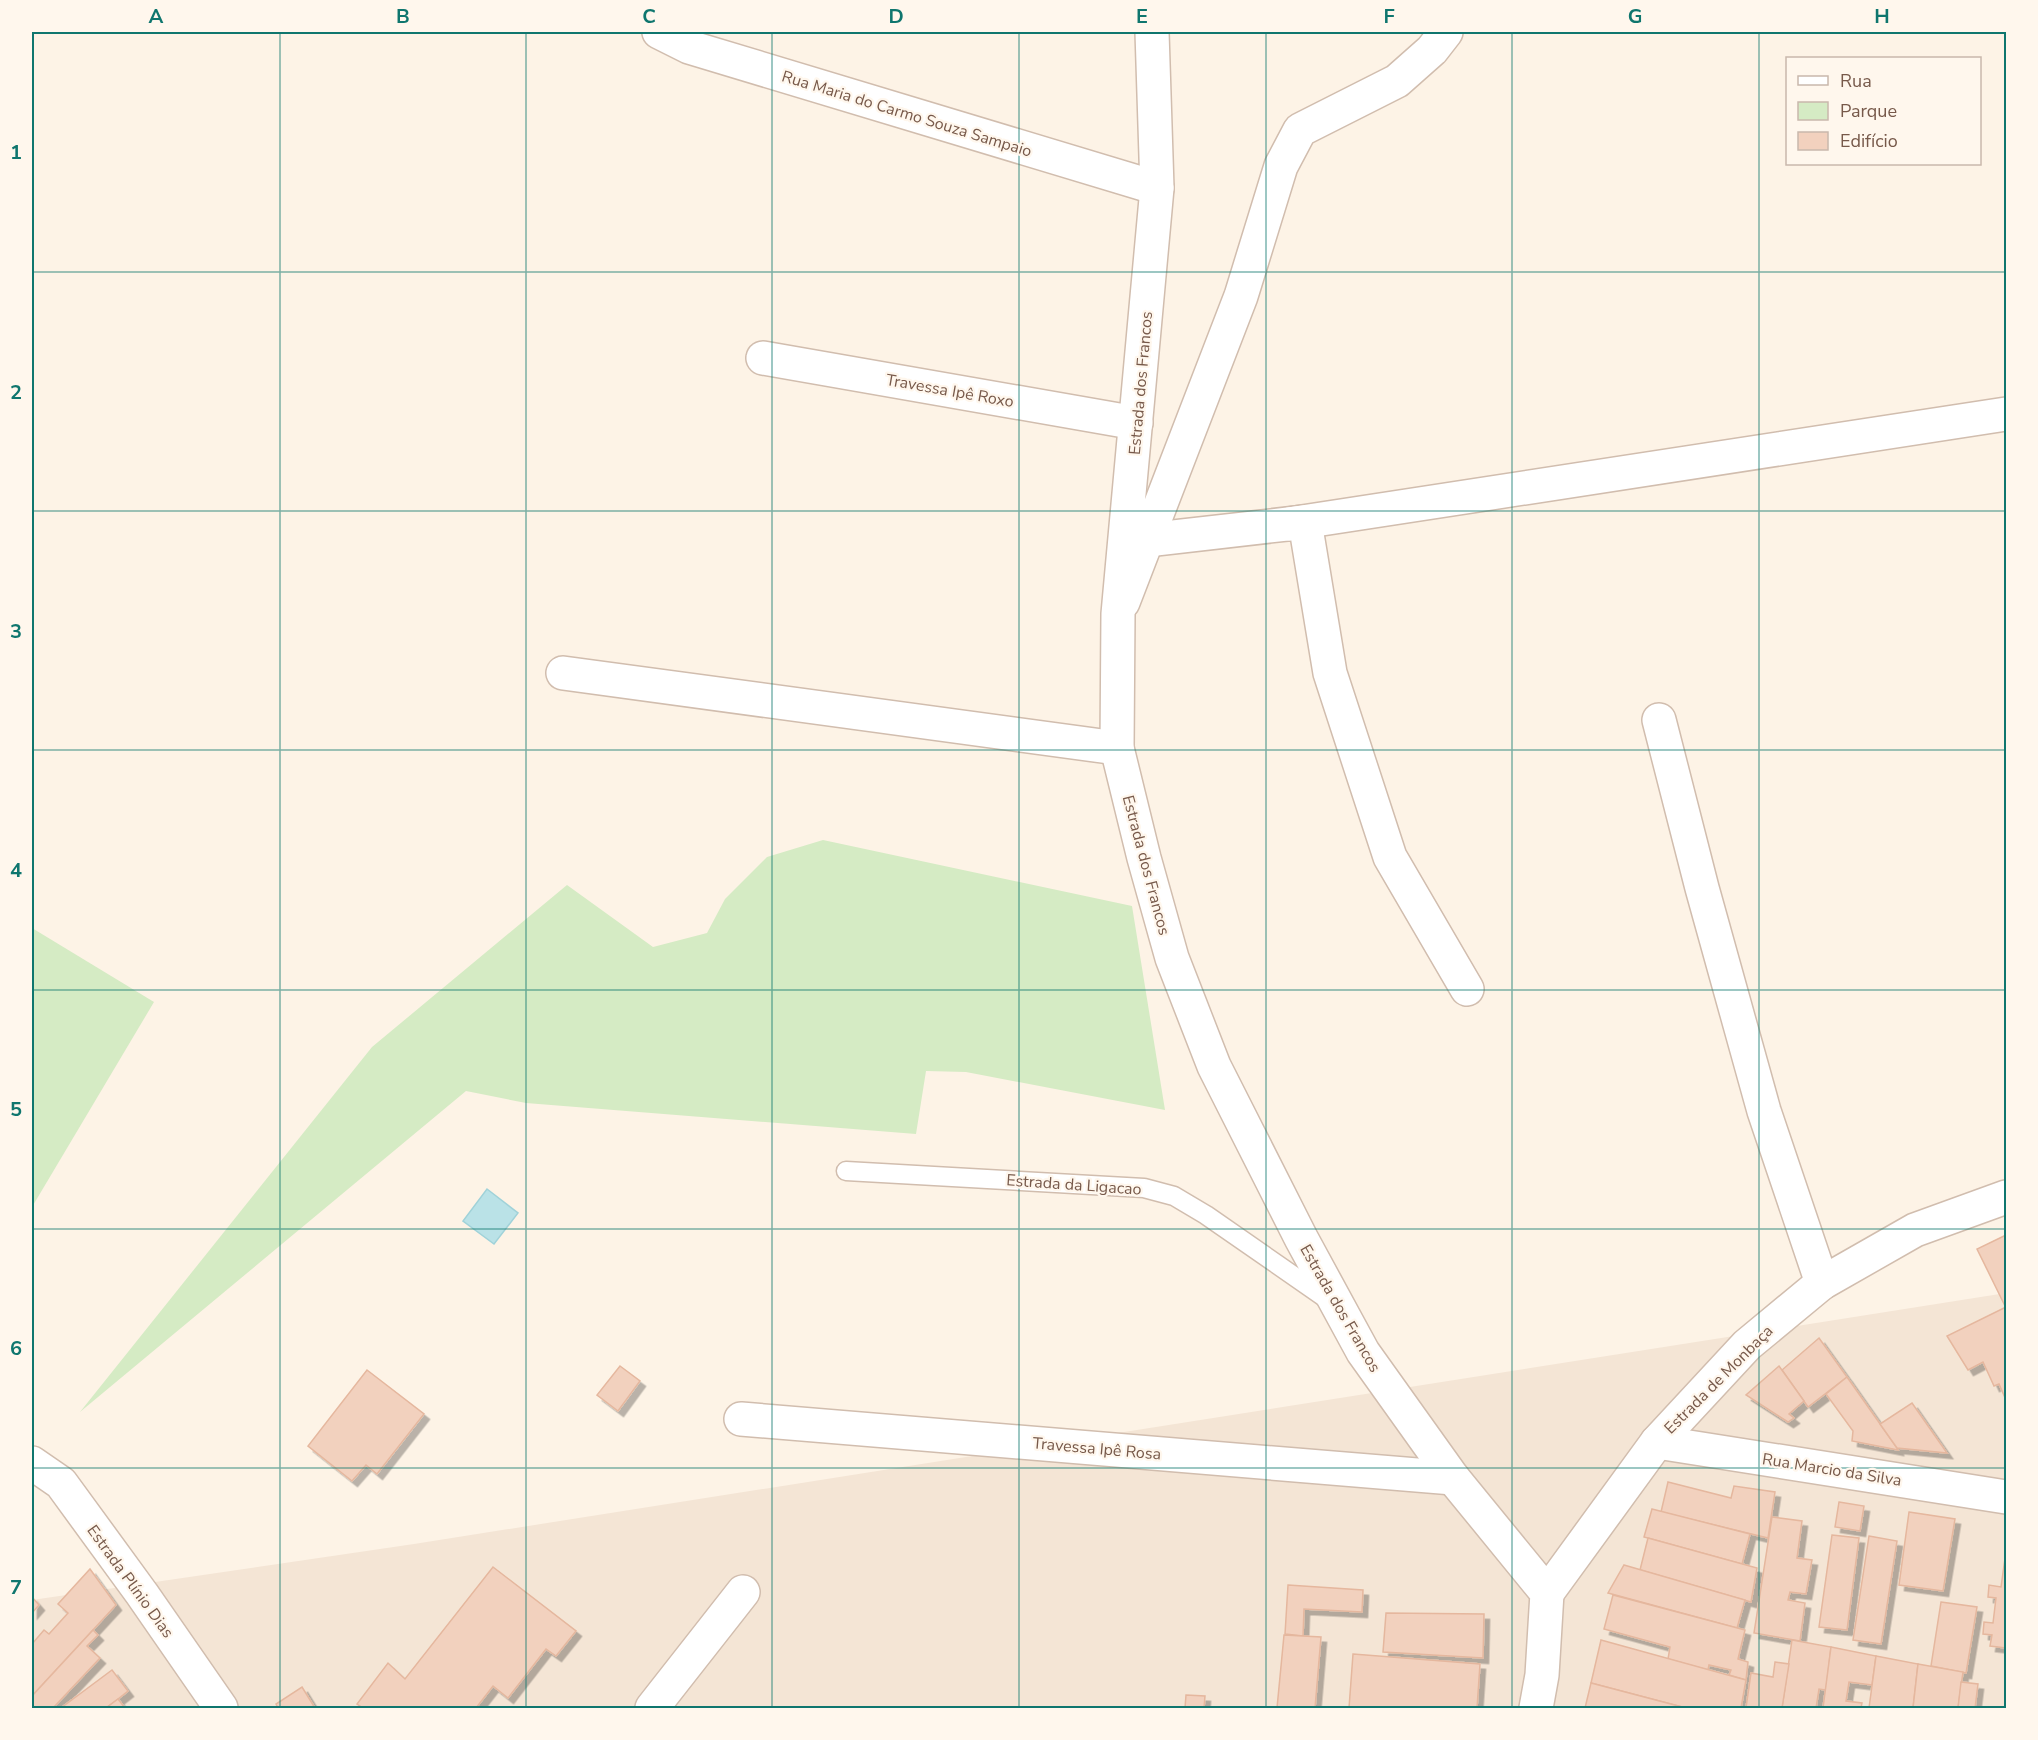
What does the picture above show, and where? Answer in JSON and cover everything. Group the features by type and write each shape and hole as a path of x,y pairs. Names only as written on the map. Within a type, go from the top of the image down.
{"street":[{"name":"Rua Maria do Carmo Souza Sampaio","path":"660,32 689,47 1157,188"},
{"name":"Estrada dos Francos","path":"1152,32 1157,188 1118,614 1117,748 1172,958 1210,1055 1301,1238 1363,1352 1453,1478 1547,1593"},
{"path":"1118,614 1241,296 1281,166 1300,130 1397,81 1432,50 1446,32"},
{"name":"Travessa Ipê Roxo","path":"764,358 1136,423"},
{"path":"1289,524 2007,414"},
{"path":"1147,540 1305,522 1330,673 1390,858 1467,989"},
{"path":"562,673 1117,748"},
{"path":"1659,720 1702,888 1764,1111 1822,1283"},
{"name":"Estrada de Monbaça","path":"1547,1593 1657,1442 1747,1345 1822,1283 1915,1230 2007,1197"},
{"name":"Travessa Ipê Rosa","path":"741,1419 1453,1478"},
{"name":"Rua Marcio da Silva","path":"1657,1442 2007,1497"},
{"name":"Estrada Plínio Dias","path":"32,1463 61,1483 221,1708"},
{"path":"652,1708 743,1592"},
{"path":"1536,1708 1542,1675 1547,1593"}],"lane":[{"name":"Estrada da Ligacao","path":"846,1171 1144,1188 1174,1196 1206,1215 1338,1307"}],"shaded area":[{"path":"2006,1293 2006,1708 32,1708 32,1600 414,1544"}],"green space":[{"path":"823,840 1132,906 1165,1110 966,1072 926,1071 916,1134 526,1103 466,1091 80,1412 372,1047 567,885 653,947 707,933 725,899 767,857"},
{"path":"32,928 154,1002 32,1207"}],"water":[{"path":"487,1189 518,1213 494,1244 463,1221"}],"building":[{"path":"2006,1235 2006,1308 1977,1249"},
{"path":"2006,1307 2006,1400 1999,1384 1994,1386 1983,1362 1968,1370 1947,1336"},
{"path":"1819,1338 1847,1377 1808,1407 1782,1370"},
{"path":"620,1366 640,1381 618,1411 597,1395"},
{"path":"1779,1366 1804,1401 1789,1414 1794,1418 1788,1422 1746,1395"},
{"path":"367,1370 424,1414 377,1474 366,1465 352,1481 308,1446"},
{"path":"1847,1377 1898,1450 1852,1441 1853,1431 1826,1394"},
{"path":"1912,1403 1947,1453 1897,1448 1880,1424"},
{"path":"1668,1482 1731,1498 1734,1486 1775,1492 1768,1538 1661,1512"},
{"path":"1839,1502 1864,1506 1860,1531 1835,1527"},
{"path":"1652,1509 1750,1534 1742,1564 1644,1537"},
{"path":"1909,1512 1955,1519 1943,1591 1899,1585"},
{"path":"1772,1517 1802,1521 1797,1558 1812,1560 1806,1594 1790,1592 1788,1600 1805,1603 1800,1641 1754,1633"},
{"path":"1832,1535 1859,1538 1847,1630 1819,1627"},
{"path":"1869,1536 1897,1541 1881,1644 1853,1640"},
{"path":"1648,1538 1757,1568 1751,1602 1640,1570"},
{"path":"2006,1551 2006,1648 1990,1646 1992,1635 1983,1634 1984,1622 1993,1623 1996,1598 1988,1597 1989,1585 2001,1587"},
{"path":"1624,1565 1745,1600 1737,1628 1608,1593"},
{"path":"493,1567 576,1631 556,1656 546,1649 508,1698 493,1686 476,1708 363,1708 357,1704 388,1663 405,1679"},
{"path":"90,1569 116,1605 32,1696 32,1644 44,1630 49,1634 68,1613 58,1604"},
{"path":"1288,1585 1363,1590 1362,1612 1304,1609 1303,1636 1285,1634"},
{"path":"1613,1595 1745,1630 1738,1659 1748,1662 1746,1680 1729,1675 1731,1670 1709,1665 1708,1670 1668,1659 1670,1647 1604,1629"},
{"path":"32,1597 39,1605 32,1613"},
{"path":"1941,1602 1977,1607 1966,1673 1931,1666"},
{"path":"1386,1613 1484,1614 1483,1658 1383,1652"},
{"path":"93,1630 98,1635 87,1646 100,1658 53,1708 32,1708 32,1696"},
{"path":"1284,1635 1321,1637 1315,1708 1277,1708"},
{"path":"1601,1640 1746,1680 1741,1708 1686,1708 1591,1683"},
{"path":"1792,1640 1831,1647 1826,1690 1819,1689 1816,1708 1782,1708"},
{"path":"1831,1647 1876,1656 1872,1685 1849,1682 1846,1701 1862,1703 1861,1708 1823,1708"},
{"path":"1353,1654 1480,1664 1477,1708 1349,1708"},
{"path":"1876,1656 1918,1664 1913,1708 1869,1708"},
{"path":"1775,1662 1789,1664 1782,1708 1746,1708 1751,1673 1773,1677"},
{"path":"1918,1664 1963,1672 1958,1708 1913,1708"},
{"path":"112,1670 128,1691 106,1708 61,1708"},
{"path":"1961,1682 1978,1684 1975,1708 1958,1708"},
{"path":"1591,1683 1686,1708 1585,1708"},
{"path":"302,1687 315,1708 278,1708 276,1704"},
{"path":"1186,1695 1205,1696 1204,1708 1185,1708"},
{"path":"118,1699 125,1708 106,1708"}]}
